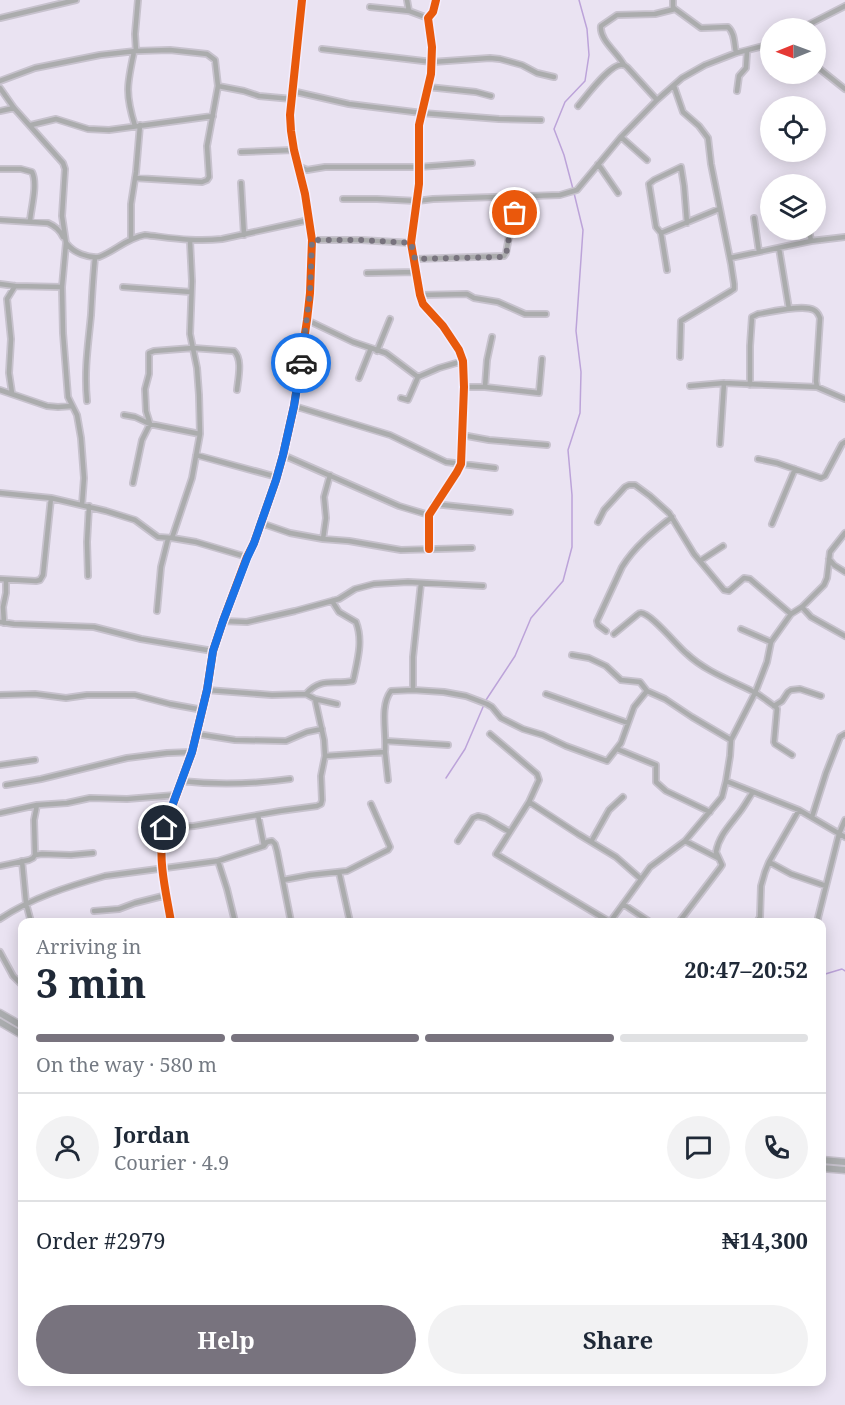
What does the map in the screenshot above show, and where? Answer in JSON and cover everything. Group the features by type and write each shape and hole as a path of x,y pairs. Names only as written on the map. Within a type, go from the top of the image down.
{"main road":[{"path":"0,1013 18,1024"},
{"path":"0,1022 18,1033"},
{"path":"826,1160 845,1162"},
{"path":"826,1168 845,1170"}],"street":[{"path":"0,18 76,0"},
{"path":"131,239 131,204 135,178 137,126 127,92 135,51 138,0"},
{"path":"170,918 161,869 161,841 197,734 213,651 277,477 294,406 307,320 312,240 305,194 291,131 292,91 302,0"},
{"path":"407,0 409,11"},
{"path":"429,549 429,515 460,464 464,387 463,361 459,350 443,326 423,304 420,296 411,243 419,177 420,124 432,62 428,18 433,12 436,0"},
{"path":"673,0 675,9 700,28 728,27 733,33 736,53"},
{"path":"370,7 409,11 428,18"},
{"path":"657,100 624,65 604,39 600,32 601,26 617,15 655,14 675,9"},
{"path":"824,18 844,9"},
{"path":"344,199 417,201 560,195 578,190 621,137 682,78 705,65 736,53 760,47"},
{"path":"322,49 432,62 500,59 554,77"},
{"path":"0,81 39,67 100,55 135,51 180,50 211,56 214,60 218,86 207,146 209,173 207,180 202,182 135,178"},
{"path":"736,91 740,76 746,68 747,51"},
{"path":"578,106 615,66 624,65"},
{"path":"826,74 845,89"},
{"path":"218,86 244,90 259,96 292,99"},
{"path":"674,86 683,112 699,126 708,138 734,289 681,321 680,357"},
{"path":"428,87 476,92 491,96"},
{"path":"0,88 14,108 63,163 65,169 62,216 66,243 62,287 67,387 68,397 77,415 81,438 84,477 82,505"},
{"path":"292,91 349,104 422,113 541,120"},
{"path":"0,111 14,108"},
{"path":"31,125 56,118 88,129 109,130 213,116"},
{"path":"621,137 647,159"},
{"path":"241,152 294,150"},
{"path":"298,166 307,170 326,167 419,167 472,163"},
{"path":"598,164 618,193"},
{"path":"667,270 661,233 656,227 649,184 681,167 687,223"},
{"path":"0,169 21,169 32,172 35,177 30,221"},
{"path":"241,183 244,235"},
{"path":"415,259 506,255 518,197"},
{"path":"661,233 720,209"},
{"path":"754,218 759,252"},
{"path":"0,220 54,225 61,232 66,243 75,251 94,258 104,256 131,239 145,235 189,241 222,239 309,220"},
{"path":"730,258 811,241 845,237"},
{"path":"312,240 411,243"},
{"path":"157,611 162,567 192,478 200,434 200,394 190,334 189,241"},
{"path":"779,248 789,309"},
{"path":"87,401 85,368 94,258"},
{"path":"367,273 417,272"},
{"path":"0,284 62,287"},
{"path":"12,393 9,373 11,339 7,299 15,286"},
{"path":"123,287 191,292"},
{"path":"420,296 467,294 474,298 498,302 525,314 546,314"},
{"path":"750,385 753,317 758,314 789,309 810,309 819,314 820,318 817,387"},
{"path":"377,351 390,319"},
{"path":"307,320 353,342 392,357 418,377"},
{"path":"485,387 492,337"},
{"path":"133,483 142,440 150,424 146,411 145,389 149,370 149,354 154,351 193,348 234,351 238,354 239,360 237,390"},
{"path":"358,378 371,348"},
{"path":"464,387 539,393 542,359"},
{"path":"401,398 408,400 418,377 463,361"},
{"path":"720,444 724,383"},
{"path":"690,386 724,383 817,387 845,399"},
{"path":"0,390 47,406 72,406"},
{"path":"294,406 390,435 446,462 495,468"},
{"path":"124,415 150,424 200,434"},
{"path":"462,435 489,440 547,445"},
{"path":"758,459 777,463 818,478 823,477 845,442"},
{"path":"196,455 277,477"},
{"path":"283,455 399,506 429,515"},
{"path":"772,524 795,470"},
{"path":"323,539 326,518 323,502 330,475"},
{"path":"598,522 608,505 625,487 635,485 672,517 699,561 724,590 729,591 744,578 750,579 791,614"},
{"path":"0,493 51,498 89,506 135,520 158,537 196,542 247,558"},
{"path":"51,498 42,575 40,580 3,580 6,592 2,622 94,627 141,639 213,651"},
{"path":"434,504 510,512"},
{"path":"88,576 89,506"},
{"path":"606,632 597,621 622,567 644,540 672,517"},
{"path":"261,524 323,539 401,550 472,548"},
{"path":"613,918 656,861 685,841 722,797 731,740 755,693 767,662 771,642 791,614 802,607 824,585 830,552 845,533"},
{"path":"699,561 723,546"},
{"path":"829,560 845,572"},
{"path":"223,621 258,620 332,601 365,585 388,582 483,586"},
{"path":"413,690 414,639 420,583"},
{"path":"306,694 320,683 353,681 360,650 359,630 356,621 339,612 332,601"},
{"path":"802,607 811,616 845,636"},
{"path":"614,634 637,615 645,614 696,662 755,693 774,706 777,709 775,744 792,755"},
{"path":"741,629 771,642"},
{"path":"572,655 589,658 606,666 621,681 640,682 647,691 665,699 731,740"},
{"path":"774,706 782,701 791,690 800,689 821,696"},
{"path":"207,690 272,695 306,694 315,699 337,704"},
{"path":"388,780 385,713 391,691 413,690 461,694 487,704 501,718 523,729 604,761 609,760 617,749 624,737 634,707 647,691"},
{"path":"0,695 36,694 66,698 87,695 135,695 203,710"},
{"path":"546,694 628,723"},
{"path":"164,828 194,826 321,804 321,776 325,756 315,699"},
{"path":"197,734 235,740 286,741 306,732 322,729"},
{"path":"490,734 537,774 539,780 529,802 496,854 603,918"},
{"path":"812,817 840,737 845,734"},
{"path":"386,741 448,745"},
{"path":"617,749 656,765 656,782 666,791 710,812"},
{"path":"6,784 41,779 127,758 192,752"},
{"path":"325,756 385,752"},
{"path":"0,765 35,760"},
{"path":"181,781 237,783 290,779"},
{"path":"726,781 799,810 845,837"},
{"path":"682,918 722,865 716,852 721,836 753,792"},
{"path":"0,813 37,805 67,803 90,798 128,799 176,795"},
{"path":"591,842 609,810 623,797"},
{"path":"529,802 616,857 641,879"},
{"path":"284,880 310,874 347,871 385,852 390,847 371,804"},
{"path":"35,855 34,820 37,805"},
{"path":"759,918 761,886 769,862 799,810"},
{"path":"258,815 264,846"},
{"path":"458,841 474,818 478,816 510,832"},
{"path":"818,918 839,834 845,820"},
{"path":"0,919 26,903 88,880 218,861 264,846 267,842 272,841 275,844 284,880 290,918"},
{"path":"685,841 718,858"},
{"path":"0,866 42,854 93,853"},
{"path":"22,861 26,903 30,918"},
{"path":"218,861 234,918"},
{"path":"769,862 791,874 826,886"},
{"path":"339,872 349,918"},
{"path":"94,911 119,909 166,895"},
{"path":"623,904 644,918"},
{"path":"0,952 18,981"}],"waterway":[{"path":"573,189 554,129 565,102 585,81 589,55 587,29 579,0"},
{"path":"446,778 465,749 486,700 515,656 531,618 563,581 572,547 572,495 568,450 580,413 581,372 576,331 583,230 574,193"},
{"path":"826,974 842,969 845,971"}],"cycle path":[{"path":"170,918 162,866 163,831 192,752 207,690 213,651 276,480 294,406 307,320 312,240 305,194 294,150 290,115 302,0"},
{"path":"429,549 429,515 461,464 464,387 463,361 459,350 443,326 423,304 411,243 419,184 419,125 431,74 432,47 428,18 433,12 436,0"}],"way so far":[{"path":"301,363 310,293 312,240 411,243 415,259 501,257 506,255 515,213"}],"route":[{"path":"164,828 197,734 213,651 276,480 294,406 301,363"}]}
